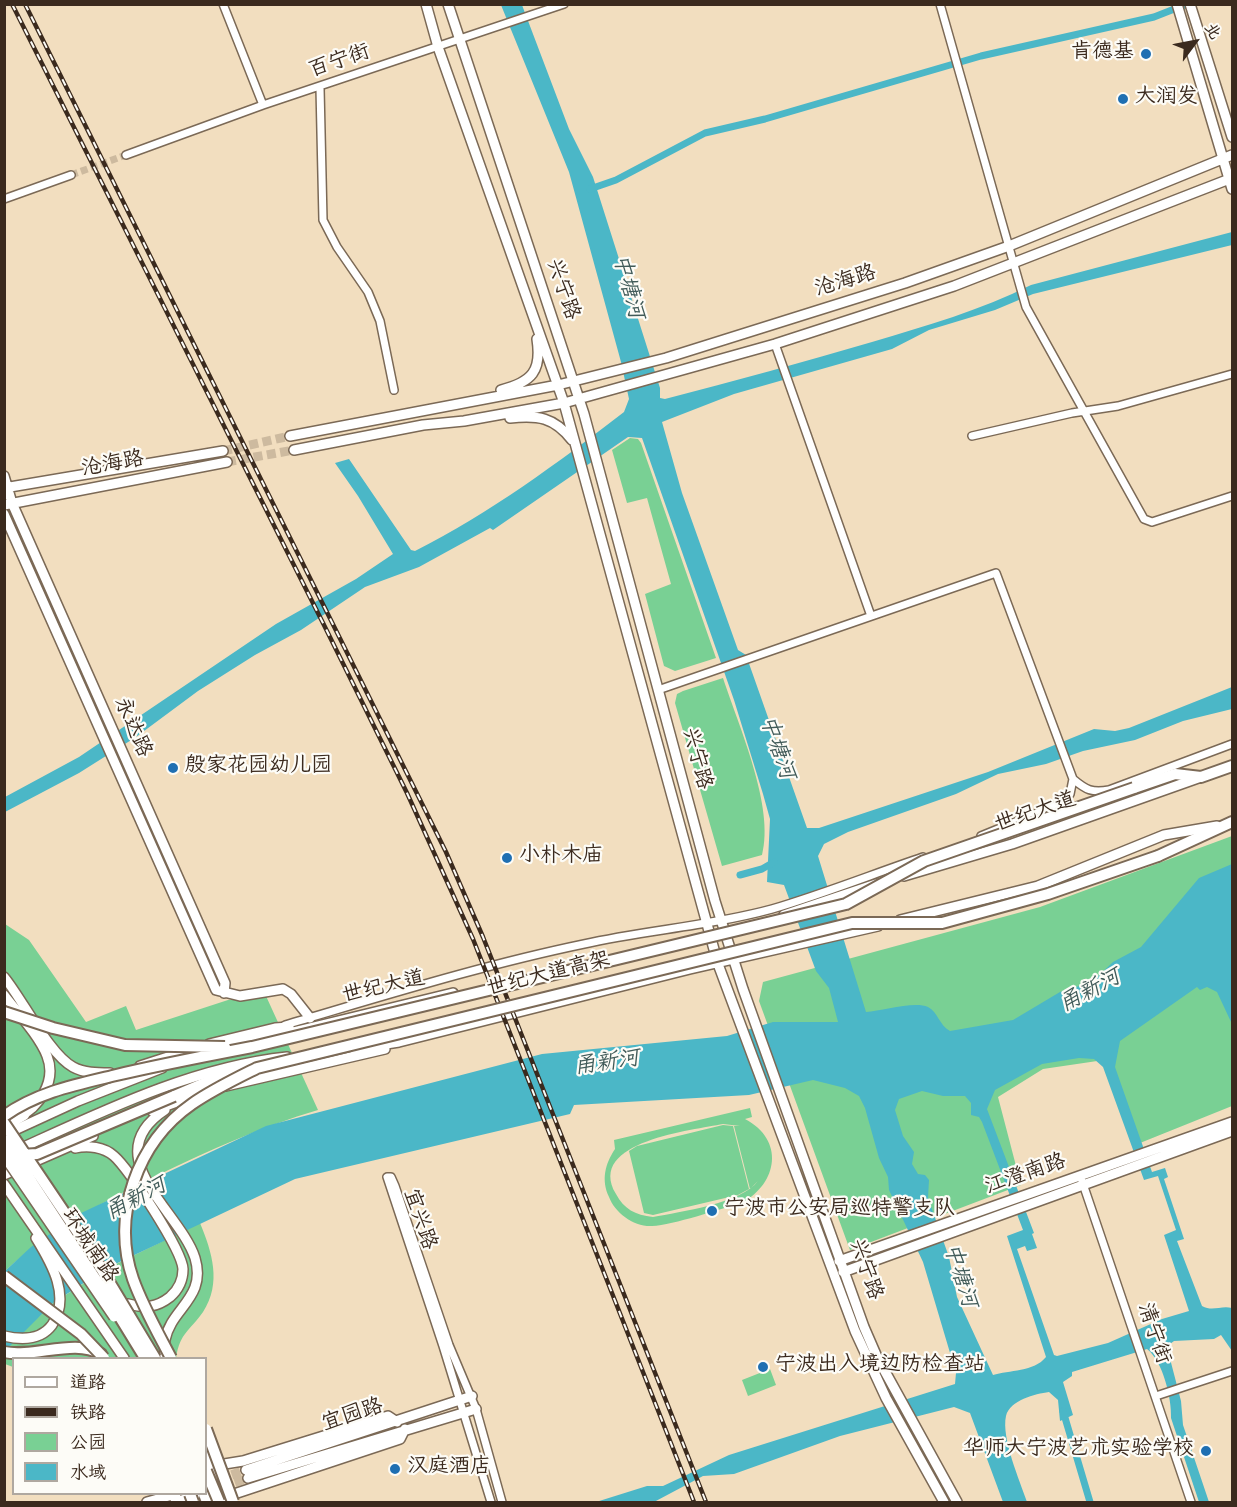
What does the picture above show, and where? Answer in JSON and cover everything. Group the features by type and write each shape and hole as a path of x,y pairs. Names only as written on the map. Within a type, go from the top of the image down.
{"highway":[{"name":"世纪大道","path":"1201,777 1233,766"},
{"name":"世纪大道高架","path":"252,1047 846,904 924,861 1175,774 1201,777"},
{"name":"世纪大道高架","path":"5,1149 37,1154 214,1078 855,927 942,922 1048,894 1158,856 1230,823"},
{"path":"4,1012 53,1028 124,1045 252,1047"},
{"path":"4,1116 57,1089 252,1047"},
{"path":"170,1357 133,1278 125,1239 127,1209 135,1173 154,1142 174,1119 192,1104 256,1068"},
{"path":"27,1119 4,1124 93,1255 154,1357"},
{"path":"5,1149 110,1300 142,1357"},
{"path":"4,1276 81,1334 103,1356"},
{"path":"4,1352 20,1355 81,1348 103,1356"},
{"path":"207,1432 233,1503"},
{"path":"209,1468 221,1501"},
{"path":"197,1497 207,1503"}],"main road":[{"name":"兴宁路","path":"426,4 438,47 564,403 718,964 743,1024 831,1264"},
{"name":"兴宁路","path":"448,4 590,433 704,864 733,960 846,1271 864,1327 897,1395 957,1503"},
{"path":"1178,4 1233,189"},
{"path":"1190,4 1233,137"},
{"name":"沧海路","path":"290,436 573,382 649,362 905,283 1009,246 1233,155"},
{"name":"沧海路","path":"294,450 423,424 464,420 564,403 775,344 954,286 1230,178"},
{"name":"沧海路","path":"457,405 472,397 516,387 532,375 539,358 534,319"},
{"name":"沧海路","path":"464,420 478,423 540,416 564,430 575,444"},
{"name":"沧海路","path":"6,487 223,451"},
{"name":"沧海路","path":"8,504 227,462"},
{"name":"永达路","path":"4,476 8,504 122,750 225,983 224,993 216,990 4,514"},
{"name":"世纪大道","path":"4,1134 27,1119 195,1057 313,1022 707,928 784,915 850,891 1012,844 1201,777"},
{"path":"45,1157 83,1146 97,1147 114,1155 172,1240 183,1269 178,1290 161,1304 145,1308 128,1304 110,1292 5,1149 188,1080 259,1060 399,1042 718,964 855,927 1038,886 1164,835 1230,823"},
{"path":"4,977 55,1050 72,1067 92,1073 126,1071 189,1050 275,1028 313,1022 291,994 283,989 240,996 224,993"},
{"path":"4,994 47,1057 50,1073 41,1100 27,1119"},
{"path":"4,1175 185,1098 318,1064 380,1051 399,1042"},
{"path":"165,1357 165,1339 196,1287 198,1277 195,1257 150,1189 139,1164 139,1144 144,1131 154,1117 185,1098"},
{"name":"江澄南路","path":"1082,1180 1233,1122"},
{"name":"江澄南路","path":"835,1275 910,1246 944,1228 1233,1131"},
{"name":"环城南路","path":"5,1149 142,1357"},
{"name":"环城南路","path":"4,1184 123,1357"},
{"path":"4,1192 44,1250 61,1296 60,1314 47,1331 31,1338 4,1336"},
{"name":"江澄南路","path":"831,1264 910,1234 944,1228"},
{"path":"831,1264 855,1331 886,1398 944,1503"},
{"name":"宜园路","path":"472,1396 247,1474 476,1409"},
{"path":"209,1468 243,1461 388,1416 397,1422"},
{"name":"宜园路","path":"221,1501 400,1439 405,1429"},
{"path":"147,1503 173,1495"},
{"path":"175,1503 197,1497"}],"street":[{"path":"223,4 263,105"},
{"name":"百宁街","path":"126,155 263,105 320,88 564,4"},
{"path":"940,4 1025,301 1147,522 1233,496"},
{"path":"320,88 323,220 337,247 368,292 380,321 394,390"},
{"path":"4,199 71,175"},
{"path":"775,344 871,616"},
{"path":"972,436 1085,412 1233,374"},
{"path":"658,690 996,573 1072,779 1070,794 1064,802 1054,807 952,847 722,925"},
{"path":"1072,779 1093,793 1109,790 1233,744"},
{"path":"313,1022 445,977 583,944 676,926 707,928"},
{"name":"宜兴路","path":"491,1503 464,1412 387,1177 391,1177 395,1186 450,1347 472,1396 502,1503"},
{"name":"清宁街","path":"1082,1180 1191,1503"},
{"path":"1156,1396 1233,1371"}],"green space":[{"path":"630,438 638,439 641,443 716,658 675,671 664,666 645,594 671,584 647,498 627,503 612,450"},
{"path":"723,678 760,791 765,836 762,855 722,866 675,703 677,694"},
{"path":"1232,836 1232,1106 1140,1143 1104,1060 1043,1069 998,1097 1021,1185 850,1250 759,1001 763,982 1040,907"},
{"path":"5,924 29,940 86,1022 126,1006 136,1030 228,1000 266,996 318,1110 237,1139 116,1196 59,1229 5,1271"},
{"path":"750,1108 752,1117 745,1119 758,1128 766,1138 771,1150 772,1161 763,1184 754,1195 742,1203 672,1223 645,1226 620,1213 612,1203 607,1191 605,1172 615,1149 614,1140","holes":["723,1124 740,1126 734,1126 750,1189 725,1201 653,1217 647,1216 635,1213 623,1204 616,1194 611,1176 616,1162 629,1150 647,1141"]},
{"path":"723,1125 733,1126 749,1189 738,1195 653,1215 644,1213 629,1151 637,1146"},
{"path":"200,1223 211,1256 214,1279 209,1301 183,1337 176,1357 12,1357 12,1367 5,1364 4,1350 53,1303 108,1268"},
{"path":"770,1369 776,1385 748,1396 742,1380"}],"water":[{"path":"501,5 522,5 569,129 593,177 660,388 660,398 665,399 913,330 973,310 1031,285 1232,232 1232,245 1033,294 995,310 929,330 892,349 734,394 662,422 682,493 738,650 746,655 807,828 819,828 988,772 1094,729 1115,731 1129,728 1232,687 1232,709 1183,721 1135,740 1083,751 1046,764 998,774 956,794 848,832 824,844 818,856 866,1012 922,1005 931,1009 950,1031 1013,1020 1060,992 1092,982 1113,962 1141,947 1199,878 1232,864 1232,1024 1217,992 1207,987 1200,990 1197,987 1120,1041 1115,1067 1152,1172 1165,1168 1168,1177 1164,1179 1184,1239 1177,1241 1202,1306 1232,1308 1232,1351 1221,1335 1214,1339 1174,1341 1170,1344 1168,1351 1181,1401 1183,1425 1209,1502 1199,1502 1171,1418 1170,1401 1162,1371 1147,1349 1072,1372 1072,1376 1063,1382 1073,1415 1060,1421 1058,1400 1049,1392 1024,1399 1008,1410 1005,1425 1006,1436 1027,1502 1003,1502 970,1413 954,1407 840,1436 734,1474 703,1476 654,1502 596,1502 647,1486 663,1486 729,1455 955,1384 956,1373 923,1262 889,1190 888,1177 879,1158 865,1108 859,1096 845,1088 813,1080 749,1095 574,1105 570,1114 295,1179 107,1268 53,1303 5,1351 5,1271 31,1247 79,1214 266,1126 542,1054 727,1036 773,1022 838,1022 829,988 816,971 784,885 767,882 770,819 763,794 734,700 642,438 628,437 493,530 490,528 419,567 365,587 301,630 255,655 198,691 136,737 79,773 5,812 5,797 79,757 276,624 356,579 393,554 335,463 349,459 411,550 415,551 470,520 523,486 624,412 629,399 621,362 569,172","holes":["1079,1058 1094,1059 1103,1067 1144,1180 1158,1176 1176,1230 1164,1235 1189,1311 1162,1319 1108,1343 1057,1356 1054,1355 1017,1249 1025,1246 1027,1251 1037,1248 1032,1234 1034,1233 987,1109 995,1090 1042,1064","922,1091 943,1096 965,1096 971,1103 971,1115 979,1117 982,1122 1023,1230 1007,1236 1046,1357 1035,1365 993,1375 957,1297 949,1257 928,1198 929,1180 925,1175 918,1174 912,1164 914,1152 903,1136 895,1110 899,1099"]}],"waterway":[{"path":"590,189 616,180 705,133 765,119 981,56 1154,17 1187,4"},
{"path":"740,875 762,869 774,862"},
{"path":"1063,1411 1090,1502"}],"tunnel":[{"path":"71,175 126,155"},
{"path":"223,451 290,436"},
{"path":"227,462 294,450"},
{"path":"207,1483 246,1470"},
{"path":"222,1487 248,1478"}],"railway":[{"path":"12,4 407,793 473,939 694,1502"},
{"path":"25,4 446,852 483,937 706,1502"}],"place":[{"name":"肯德基","path":"1146,54"},
{"name":"大润发","path":"1123,99"},
{"name":"殷家花园幼儿园","path":"173,768"},
{"name":"小朴木庙","path":"507,858"},
{"name":"宁波市公安局巡特警支队","path":"712,1211"},
{"name":"宁波出入境边防检查站","path":"763,1367"},
{"name":"华师大宁波艺术实验学校","path":"1206,1451"},
{"name":"汉庭酒店","path":"395,1469"}],"water label":[{"name":"中塘河","path":"626,287"},
{"name":"中塘河","path":"775,748"},
{"name":"甬新河","path":"1091,993"},
{"name":"甬新河","path":"607,1065"},
{"name":"甬新河","path":"137,1201"},
{"name":"中塘河","path":"958,1276"}]}
